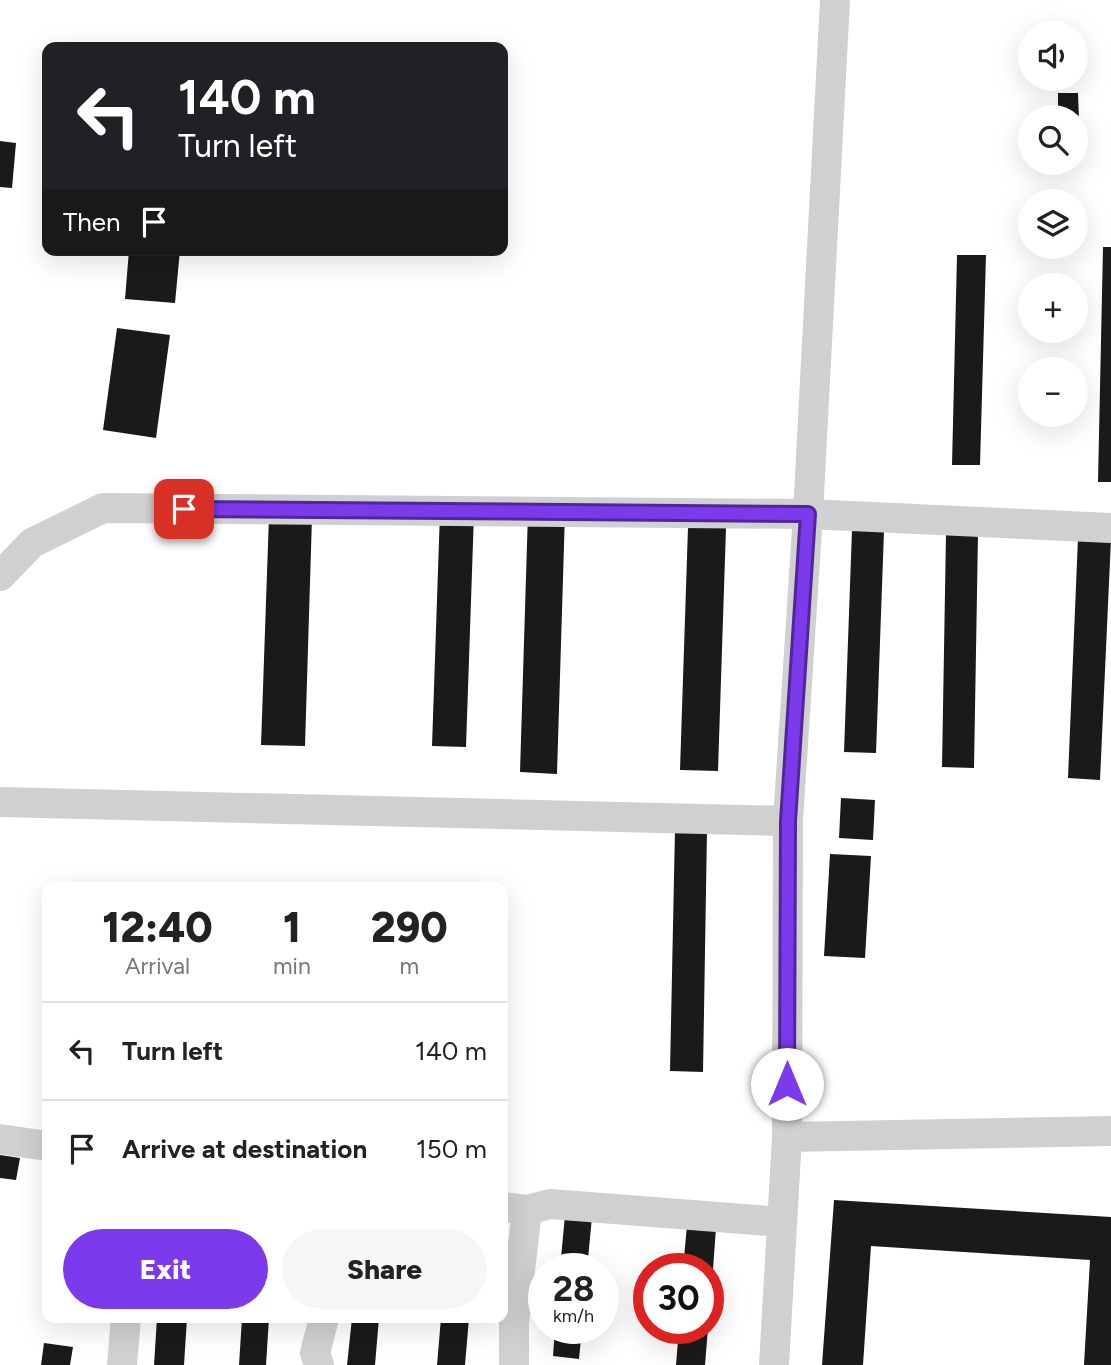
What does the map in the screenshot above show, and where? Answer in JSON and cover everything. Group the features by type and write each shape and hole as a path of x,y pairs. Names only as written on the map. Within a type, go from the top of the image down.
{"street":[{"path":"774,1365 787,1137 788,821 808,514 835,0"},
{"path":"0,576 32,543 103,508 808,514 1111,528"},
{"path":"0,802 788,821"},
{"path":"787,1137 1111,1131"},
{"path":"0,1139 42,1145"},
{"path":"514,1365 515,1208 550,1204 782,1222"},
{"path":"122,1365 126,1323"},
{"path":"318,1365 315,1353 323,1323"}],"building":[{"path":"1058,93 1078,93 1078,105 1058,105"},
{"path":"0,141 16,143 12,188 0,187"},
{"path":"1103,247 1111,247 1111,482 1098,482"},
{"path":"957,255 986,255 980,465 952,465"},
{"path":"129,256 179,256 175,303 125,299"},
{"path":"117,328 170,335 156,438 103,430"},
{"path":"440,512 474,513 466,747 432,746"},
{"path":"528,512 565,513 557,774 520,772"},
{"path":"269,516 312,517 305,746 261,745"},
{"path":"688,527 726,528 718,771 680,770"},
{"path":"852,530 884,531 876,753 844,752"},
{"path":"946,534 978,534 974,768 942,767"},
{"path":"1078,538 1111,539 1100,780 1068,778"},
{"path":"841,798 875,800 873,840 839,838"},
{"path":"675,829 707,830 703,1072 670,1071"},
{"path":"830,854 871,856 865,958 824,956"},
{"path":"0,1155 20,1158 16,1180 0,1178"},
{"path":"834,1200 1111,1217 1111,1365 1084,1365 1090,1260 871,1246 863,1365 822,1365"},
{"path":"565,1215 592,1217 589,1253 561,1253"},
{"path":"687,1225 716,1228 714,1253 684,1253"},
{"path":"157,1323 187,1323 184,1365 154,1365"},
{"path":"242,1323 269,1323 266,1365 239,1365"},
{"path":"351,1323 379,1323 375,1365 347,1365"},
{"path":"441,1323 469,1323 465,1365 437,1365"},
{"path":"44,1343 73,1347 70,1365 41,1365"},
{"path":"554,1344 580,1344 579,1359 553,1356"},
{"path":"678,1344 707,1344 705,1365 676,1365"}],"route":[{"path":"184,509 808,514 788,821 787,1084"}]}
